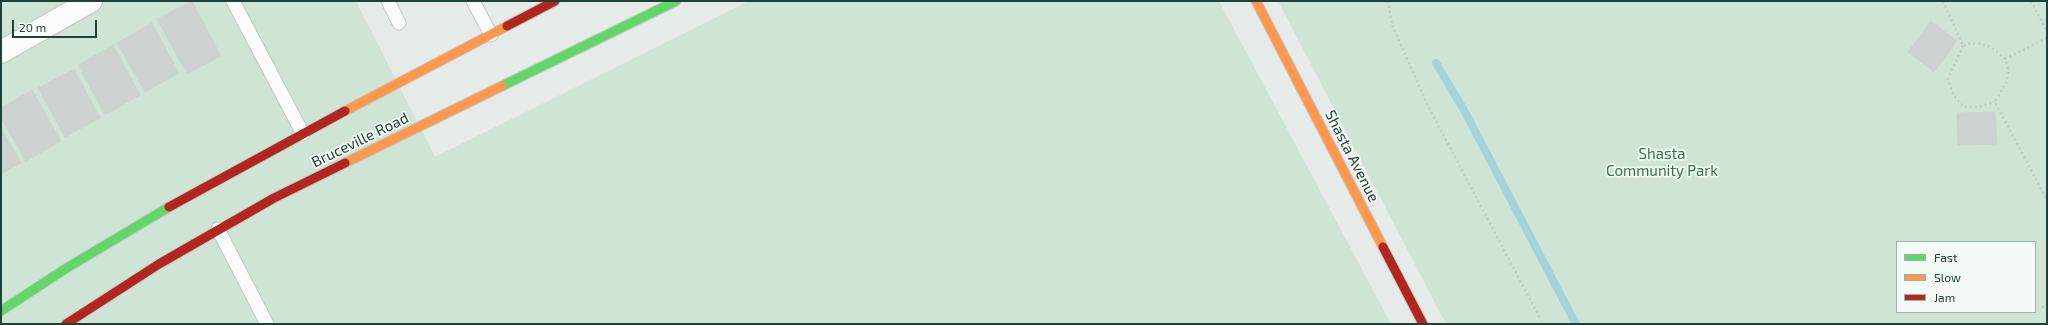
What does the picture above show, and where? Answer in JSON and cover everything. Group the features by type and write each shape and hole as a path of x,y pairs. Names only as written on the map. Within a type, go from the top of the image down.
{"main road":[{"name":"Bruceville Road","path":"1,311 65,269 179,201 555,1"},
{"name":"Bruceville Road","path":"66,324 159,264 218,229 318,176 676,1"},
{"name":"Shasta Avenue","path":"1256,1 1423,324"}],"street":[{"path":"1,52 66,7 91,1"}],"lane":[{"path":"233,1 303,134"},
{"path":"388,1 399,23"},
{"path":"473,1 491,35"},
{"path":"218,229 267,324"}],"path":[{"path":"1388,1 1392,25 1428,106 1543,324"},
{"path":"1943,1 1963,46"},
{"path":"2031,1 2047,31"},
{"path":"2005,60 2047,38"},
{"path":"1971,43 1991,47 2005,60 2008,69 2007,81 1995,102 1978,107 1964,107 1954,96 1948,79 1963,46 1971,43"},
{"path":"1995,102 2047,200"},
{"path":"2042,307 2047,308"}],"green space":[{"path":"1,1 356,1 435,157 749,1 1219,1 1391,324 1,324"},
{"name":"Shasta Community Park","path":"1278,1 2047,1 2047,324 1446,324"}],"building":[{"path":"192,1 221,56 187,74 157,19"},
{"path":"1931,21 1957,41 1934,72 1908,52"},
{"path":"152,23 179,73 145,92 117,43"},
{"path":"113,45 140,95 105,115 78,65"},
{"path":"74,69 100,118 65,137 38,88"},
{"path":"32,90 61,141 26,161 1,118 1,108"},
{"path":"1995,112 1997,144 1958,145 1957,113"},
{"path":"1,128 21,163 1,174"}],"waterway":[{"path":"1436,63 1464,110 1576,324"}],"traffic: fast":[{"path":"502,86 676,1"},
{"path":"1,311 65,269 169,207"}],"traffic: slow":[{"path":"1256,1 1383,247"},
{"path":"345,111 507,26"},
{"path":"345,163 502,86"}],"traffic: jam":[{"path":"507,26 555,1"},
{"path":"169,207 345,111"},
{"path":"66,324 159,264 274,198 345,163"},
{"path":"1383,247 1423,324"}]}
